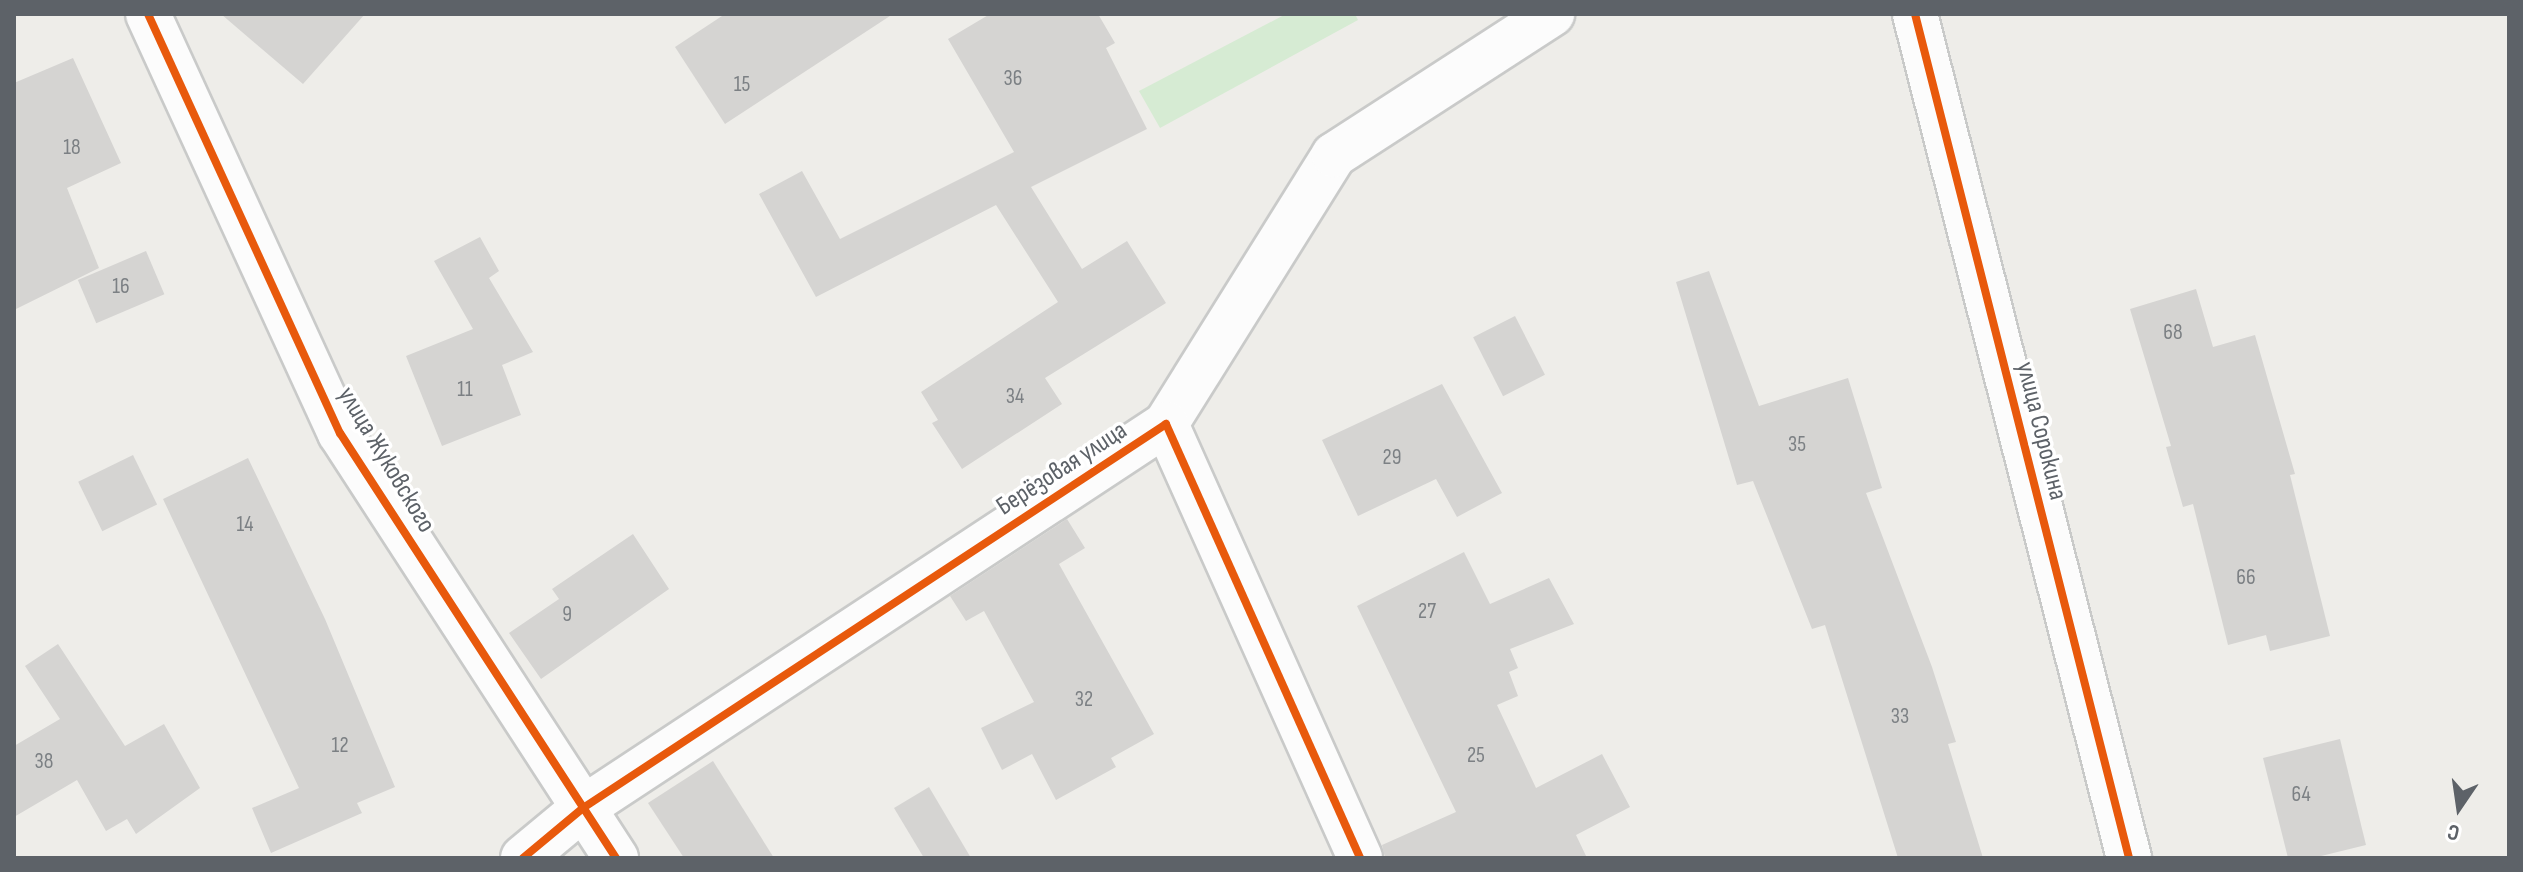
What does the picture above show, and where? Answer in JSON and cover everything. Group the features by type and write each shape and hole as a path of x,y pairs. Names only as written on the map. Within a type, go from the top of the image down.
{"street":[{"name":"улица Жуковского","path":"148,14 340,433 616,858"},
{"path":"1166,424 1334,155 1552,14"},
{"name":"улица Сорокина","path":"1915,14 2129,858"},
{"name":"Берёзовая улица","path":"523,858 583,808 1166,424 1360,858"}],"green space":[{"path":"1286,14 1355,14 1358,20 1160,128 1139,91"}],"building":[{"path":"221,14 365,14 303,84"},
{"path":"725,14 893,14 725,124 675,47"},
{"path":"990,14 1098,14 1115,43 1106,48 1147,129 1031,187 1082,269 1127,241 1166,303 1045,378 1062,404 962,469 932,423 938,420 921,392 1058,302 996,205 816,297 759,194 802,171 840,239 1014,152 948,39"},
{"path":"73,58 121,163 67,188 99,268 14,310 14,83"},
{"path":"480,237 499,271 489,278 533,352 502,365 521,415 442,446 406,356 473,329 434,261"},
{"path":"146,251 164,294 96,323 78,280"},
{"path":"1709,271 1759,406 1848,378 1882,488 1866,493 1932,667 1956,742 1948,744 1983,858 1898,858 1825,625 1812,629 1753,481 1737,485 1676,282"},
{"path":"2196,289 2213,347 2255,335 2295,474 2290,475 2330,636 2270,651 2266,635 2228,645 2193,504 2183,507 2166,447 2171,446 2130,309"},
{"path":"1515,316 1545,375 1503,396 1473,337"},
{"path":"1442,384 1502,493 1457,517 1436,479 1358,516 1322,440"},
{"path":"133,455 157,504 102,531 78,482"},
{"path":"248,458 325,619 395,787 357,803 362,813 271,853 252,808 299,788 163,499"},
{"path":"1067,519 1085,548 1059,564 1154,734 1111,758 1116,767 1056,800 1032,754 1002,770 981,728 1034,702 984,611 966,621 950,596"},
{"path":"633,534 669,589 541,679 509,633 559,599 552,589"},
{"path":"1464,552 1490,604 1549,578 1574,624 1510,649 1518,668 1509,672 1518,696 1497,705 1536,788 1602,754 1630,807 1576,835 1587,858 1385,858 1382,845 1456,812 1357,606"},
{"path":"58,644 125,746 164,724 200,788 136,834 127,819 106,831 77,780 14,817 14,746 60,719 25,666"},
{"path":"2340,739 2366,845 2313,858 2288,858 2263,758"},
{"path":"713,761 774,858 684,858 648,803"},
{"path":"929,787 971,858 924,858 894,808"}],"cycle path":[{"path":"148,14 340,433 616,858"},
{"path":"1915,14 2129,858"},
{"path":"523,858 583,808 1166,424 1360,858"}]}
